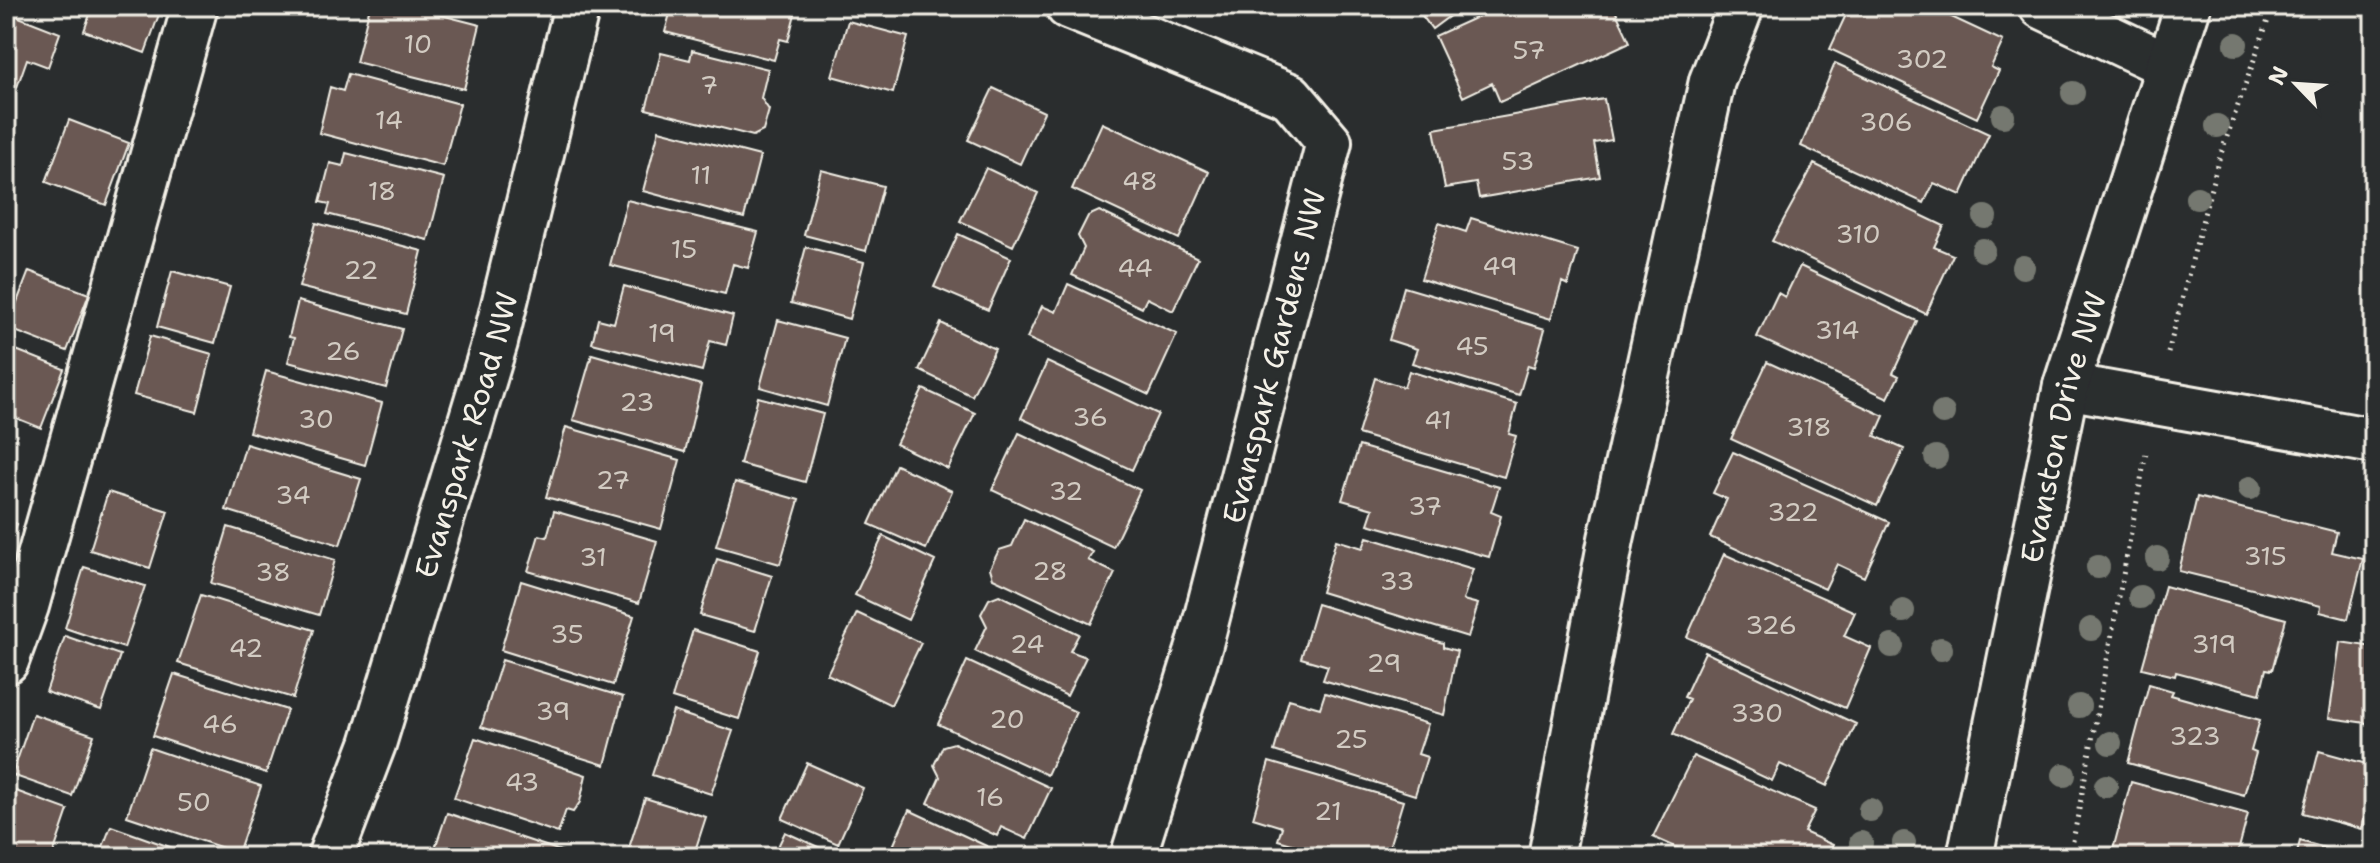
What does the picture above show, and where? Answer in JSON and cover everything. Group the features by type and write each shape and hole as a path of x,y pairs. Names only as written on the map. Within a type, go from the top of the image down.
{"street":[{"path":"6,661 30,591 195,6"},
{"name":"Evanspark Road NW","path":"330,857 373,744 495,342 577,6"},
{"name":"Evanspark Gardens NW","path":"1068,6 1290,96 1329,142 1200,644 1133,857"},
{"path":"1551,857 1611,539 1712,81 1741,6"},
{"path":"2042,6 2167,65"},
{"name":"Evanston Drive NW","path":"1970,857 2066,386 2188,6"},
{"path":"2066,386 2374,441"}],"building":[{"path":"93,6 162,6 145,53 84,31"},
{"path":"370,6 406,6 480,25 464,89 356,62"},
{"path":"672,6 797,6 788,41 780,39 774,60 665,32"},
{"path":"1415,6 1463,6 1432,29"},
{"path":"1501,6 1613,6 1630,42 1500,102 1492,83 1463,97 1435,36"},
{"path":"1850,6 1928,6 2003,41 1991,67 1999,71 1977,118 1830,49"},
{"path":"6,12 60,33 48,67 27,59 16,90 6,86"},
{"path":"848,21 908,37 893,93 832,76"},
{"path":"692,50 768,69 761,98 769,110 763,131 753,136 646,109 661,53 690,60"},
{"path":"1835,63 1989,134 1961,195 1934,183 1924,203 1801,146"},
{"path":"348,74 460,104 443,166 319,133 330,87 343,91"},
{"path":"993,88 1044,112 1020,164 968,140"},
{"path":"1604,99 1612,140 1594,143 1600,177 1479,198 1476,183 1445,188 1434,129"},
{"path":"69,120 129,143 106,205 46,182"},
{"path":"1102,123 1209,172 1179,239 1072,189"},
{"path":"659,130 760,156 744,218 643,191"},
{"path":"346,153 444,178 428,240 327,214 330,204 320,202 330,163 343,166"},
{"path":"1814,164 1944,226 1934,247 1953,255 1926,314 1772,241"},
{"path":"986,168 1038,193 1013,246 960,221"},
{"path":"821,170 883,186 866,251 804,235"},
{"path":"627,200 758,232 748,268 733,264 725,294 610,265"},
{"path":"1099,211 1198,258 1173,311 1147,298 1142,308 1072,275 1084,248 1078,236 1088,216"},
{"path":"1471,218 1578,251 1568,285 1562,282 1551,319 1421,279 1439,223 1466,232"},
{"path":"316,223 422,251 406,314 299,287"},
{"path":"958,234 1011,258 988,310 934,287"},
{"path":"806,247 864,262 849,319 791,303"},
{"path":"1800,266 1917,321 1893,373 1899,376 1888,398 1757,337 1778,293 1785,297"},
{"path":"29,271 89,294 67,351 7,328"},
{"path":"172,271 230,287 215,343 157,327"},
{"path":"1068,284 1177,334 1149,395 1027,338 1042,306 1056,312"},
{"path":"624,286 733,316 726,345 710,341 702,371 592,343 598,319 614,323"},
{"path":"1404,287 1545,329 1534,367 1528,365 1519,395 1412,363 1417,349 1389,340"},
{"path":"298,301 402,329 386,388 288,362 294,338 289,337"},
{"path":"778,320 845,338 827,406 760,387"},
{"path":"941,323 995,349 972,396 919,370"},
{"path":"150,336 212,354 197,412 134,395"},
{"path":"6,346 64,369 41,428 6,414"},
{"path":"592,354 701,385 685,452 573,420"},
{"path":"1047,362 1158,414 1132,470 1021,418"},
{"path":"1767,362 1884,416 1875,436 1904,449 1877,506 1731,439"},
{"path":"266,371 382,403 365,465 249,432"},
{"path":"1409,371 1517,404 1509,434 1516,436 1504,477 1358,434 1375,378 1404,387"},
{"path":"923,389 975,413 948,469 896,444"},
{"path":"758,397 823,414 805,482 740,464"},
{"path":"566,427 680,460 661,529 546,497"},
{"path":"1019,433 1140,490 1113,547 992,490"},
{"path":"246,444 361,479 340,545 226,510"},
{"path":"1359,446 1499,487 1491,512 1501,516 1489,557 1368,524 1373,509 1342,500"},
{"path":"1733,452 1889,522 1864,577 1837,564 1825,589 1710,537 1727,499 1713,493"},
{"path":"896,465 952,491 926,549 869,524"},
{"path":"735,482 799,500 780,564 716,546"},
{"path":"108,492 168,511 150,568 90,550"},
{"path":"2197,497 2337,532 2332,552 2363,559 2348,619 2320,612 2321,606 2179,571"},
{"path":"554,511 657,541 639,603 528,571 539,535 547,537"},
{"path":"6,519 17,524 6,552"},
{"path":"1024,519 1093,552 1088,560 1115,573 1091,624 993,578 990,568 999,550 1012,546"},
{"path":"228,527 335,560 319,615 211,583"},
{"path":"883,536 935,561 908,620 855,595"},
{"path":"1367,537 1473,569 1463,600 1478,604 1468,637 1321,592 1336,540 1363,548"},
{"path":"1724,554 1855,612 1844,636 1871,648 1845,708 1687,637"},
{"path":"717,559 772,576 755,631 700,615"},
{"path":"84,567 145,586 124,648 65,628"},
{"path":"521,581 634,616 613,685 501,650"},
{"path":"2165,586 2286,619 2272,670 2266,669 2260,694 2176,672 2175,676 2142,668"},
{"path":"201,595 314,630 293,698 178,663"},
{"path":"999,595 1079,634 1070,651 1086,657 1067,696 975,651 987,626 981,614 989,599"},
{"path":"1317,604 1443,643 1443,647 1457,651 1444,715 1323,680 1328,666 1301,658"},
{"path":"857,613 921,643 891,705 827,674"},
{"path":"693,630 760,651 739,719 672,698"},
{"path":"65,636 120,655 101,710 46,692"},
{"path":"2340,642 2374,647 2374,724 2329,718"},
{"path":"1705,652 1856,724 1827,786 1780,764 1772,781 1673,734 1689,699 1684,697"},
{"path":"502,660 623,697 605,765 481,727"},
{"path":"967,661 1076,712 1047,775 938,724"},
{"path":"174,674 287,710 266,773 153,736"},
{"path":"2149,684 2173,691 2171,695 2260,720 2251,751 2256,753 2244,795 2128,763"},
{"path":"1325,693 1428,724 1418,754 1427,757 1415,795 1274,751 1289,699 1320,708"},
{"path":"673,711 733,731 711,794 652,775"},
{"path":"33,714 94,735 72,796 12,775"},
{"path":"475,738 586,775 580,802 573,812 566,810 558,833 454,798"},
{"path":"954,743 1051,788 1027,839 1001,827 997,836 928,803 940,777 934,765 943,746"},
{"path":"150,748 261,786 238,853 127,816"},
{"path":"2319,751 2374,766 2374,785 2362,829 2303,813"},
{"path":"1693,756 1815,810 1804,832 1833,845 1827,857 1698,857 1653,837"},
{"path":"1269,762 1403,801 1386,857 1337,857 1278,840 1282,827 1253,818"},
{"path":"807,763 863,788 838,844 782,819"},
{"path":"2131,782 2248,814 2238,852 2249,857 2111,857"},
{"path":"16,791 68,810 52,857 26,857 6,850 6,818"},
{"path":"645,798 706,817 693,857 626,857"},
{"path":"909,810 1010,857 895,857 890,853"},
{"path":"447,813 567,853 565,857 432,857"},
{"path":"111,826 198,857 99,857"},
{"path":"785,832 840,857 773,857"},
{"path":"2300,841 2357,857 2296,857"}]}
